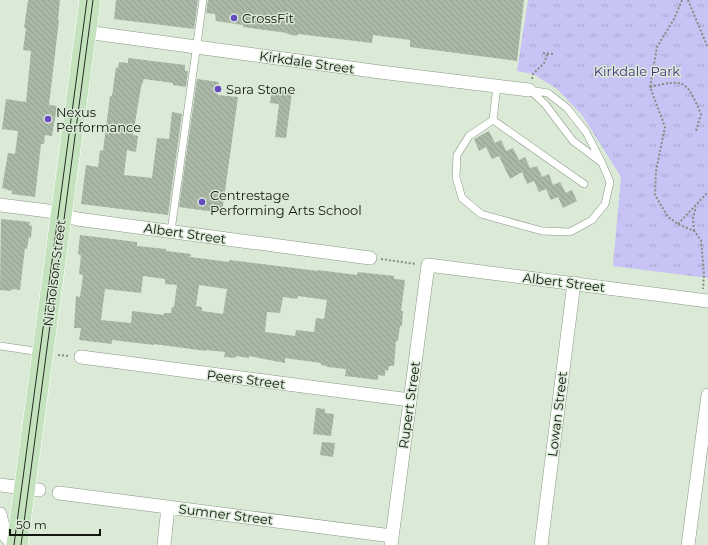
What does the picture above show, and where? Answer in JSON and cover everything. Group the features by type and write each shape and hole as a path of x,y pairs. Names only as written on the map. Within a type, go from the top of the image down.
{"main road":[{"name":"Nicholson Street","path":"17,545 32,489 43,353 90,0"}],"street":[{"name":"Kirkdale Street","path":"86,32 530,90"},
{"name":"Albert Street","path":"0,205 48,212 77,219 370,258"},
{"name":"Albert Street","path":"428,265 704,300"},
{"name":"Rupert Street","path":"391,540 428,265"},
{"name":"Lowan Street","path":"541,545 574,283"},
{"name":"Peers Street","path":"81,357 410,400"},
{"path":"688,545 708,395"},
{"path":"0,485 32,489"},
{"name":"Sumner Street","path":"59,493 168,507 391,540"},
{"path":"164,545 168,507"},
{"path":"0,514 5,534 13,545"}],"lane":[{"path":"171,231 202,0"},
{"path":"497,86 492,120 469,136 457,154 456,177 462,198 481,214 542,231 570,232 592,220 605,204 610,182 586,132 567,108 548,93 530,90"},
{"path":"530,90 545,104 573,141 602,163"},
{"path":"492,120 584,184"},
{"path":"0,346 43,353"}],"path":[{"path":"682,0 674,19 657,47 650,87 665,128 656,172 655,194 668,217 678,224 694,231 701,240 704,274 704,300"},
{"path":"688,0 708,48"},
{"path":"543,53 553,54"},
{"path":"530,90 533,74 544,63 548,53"},
{"path":"650,87 674,82 689,87 701,114 696,131"},
{"path":"678,224 708,192"},
{"path":"694,231 693,218 697,205"},
{"path":"370,258 428,265"},
{"path":"43,353 81,357"}],"green space":[{"name":"Kirkdale Park","path":"528,0 708,0 708,278 613,266 621,177 582,115 557,89 533,74 517,71"}],"building":[{"path":"28,0 60,0 49,105 57,106 52,136 45,135 44,144 41,144 35,197 12,194 12,191 2,188 8,153 15,154 18,131 2,129 6,99 26,102 31,51 23,50"},
{"path":"116,0 198,0 194,29 114,19"},
{"path":"208,0 524,0 517,61 410,47 410,40 373,35 372,43 298,34 297,36 287,33 243,27 243,25 216,21 215,14 206,13"},
{"path":"128,58 185,65 185,71 188,71 186,87 173,85 173,83 144,79 141,87 133,135 138,136 136,152 127,150 124,175 152,178 157,138 169,139 172,112 182,114 168,215 81,204 86,165 98,167 100,150 103,151 110,96 112,96 116,67 118,68 119,62 128,63"},
{"path":"197,79 219,82 218,95 238,97 222,213 179,207"},
{"path":"272,89 292,92 286,138 275,137 279,104 270,103"},
{"path":"489,131 495,143 501,140 506,151 513,148 519,160 525,157 530,168 537,166 542,177 549,174 553,185 560,182 566,193 572,190 577,201 563,208 558,197 551,200 546,189 539,192 534,181 527,184 522,172 510,179 499,156 492,159 486,147 479,151 474,139"},
{"path":"1,219 30,222 29,225 32,226 31,238 29,237 27,249 25,248 20,290 0,290"},
{"path":"80,235 137,242 137,246 166,249 166,251 191,254 190,257 357,275 358,272 394,276 394,279 405,280 401,311 403,311 402,326 400,326 398,341 396,341 394,366 389,366 388,371 385,370 385,376 378,375 378,380 345,376 346,369 327,367 321,365 321,363 285,358 285,363 249,356 249,358 236,356 236,358 224,357 225,352 154,344 112,340 112,344 79,340 81,328 74,328 76,296 80,297 83,275 79,274 81,255 78,254","holes":["143,276 165,279 165,284 177,285 174,307 172,307 171,313 164,313 164,315 132,311 131,323 101,320 105,289 141,293","199,285 227,289 223,314 202,311 202,307 196,306","298,296 327,300 324,319 316,318 314,332 296,330 295,336 265,332 267,312 280,313 283,297 297,299"]},
{"path":"316,408 325,409 325,413 334,414 331,436 313,434"},
{"path":"322,442 335,443 333,457 320,455"}],"tram line":[{"path":"14,545 87,0"},
{"path":"21,545 93,0"}],"place":[{"name":"CrossFit","path":"234,18"},
{"name":"Sara Stone","path":"218,89"},
{"name":"Nexus Performance","path":"48,119"},
{"name":"Centrestage Performing Arts School","path":"202,202"}]}
